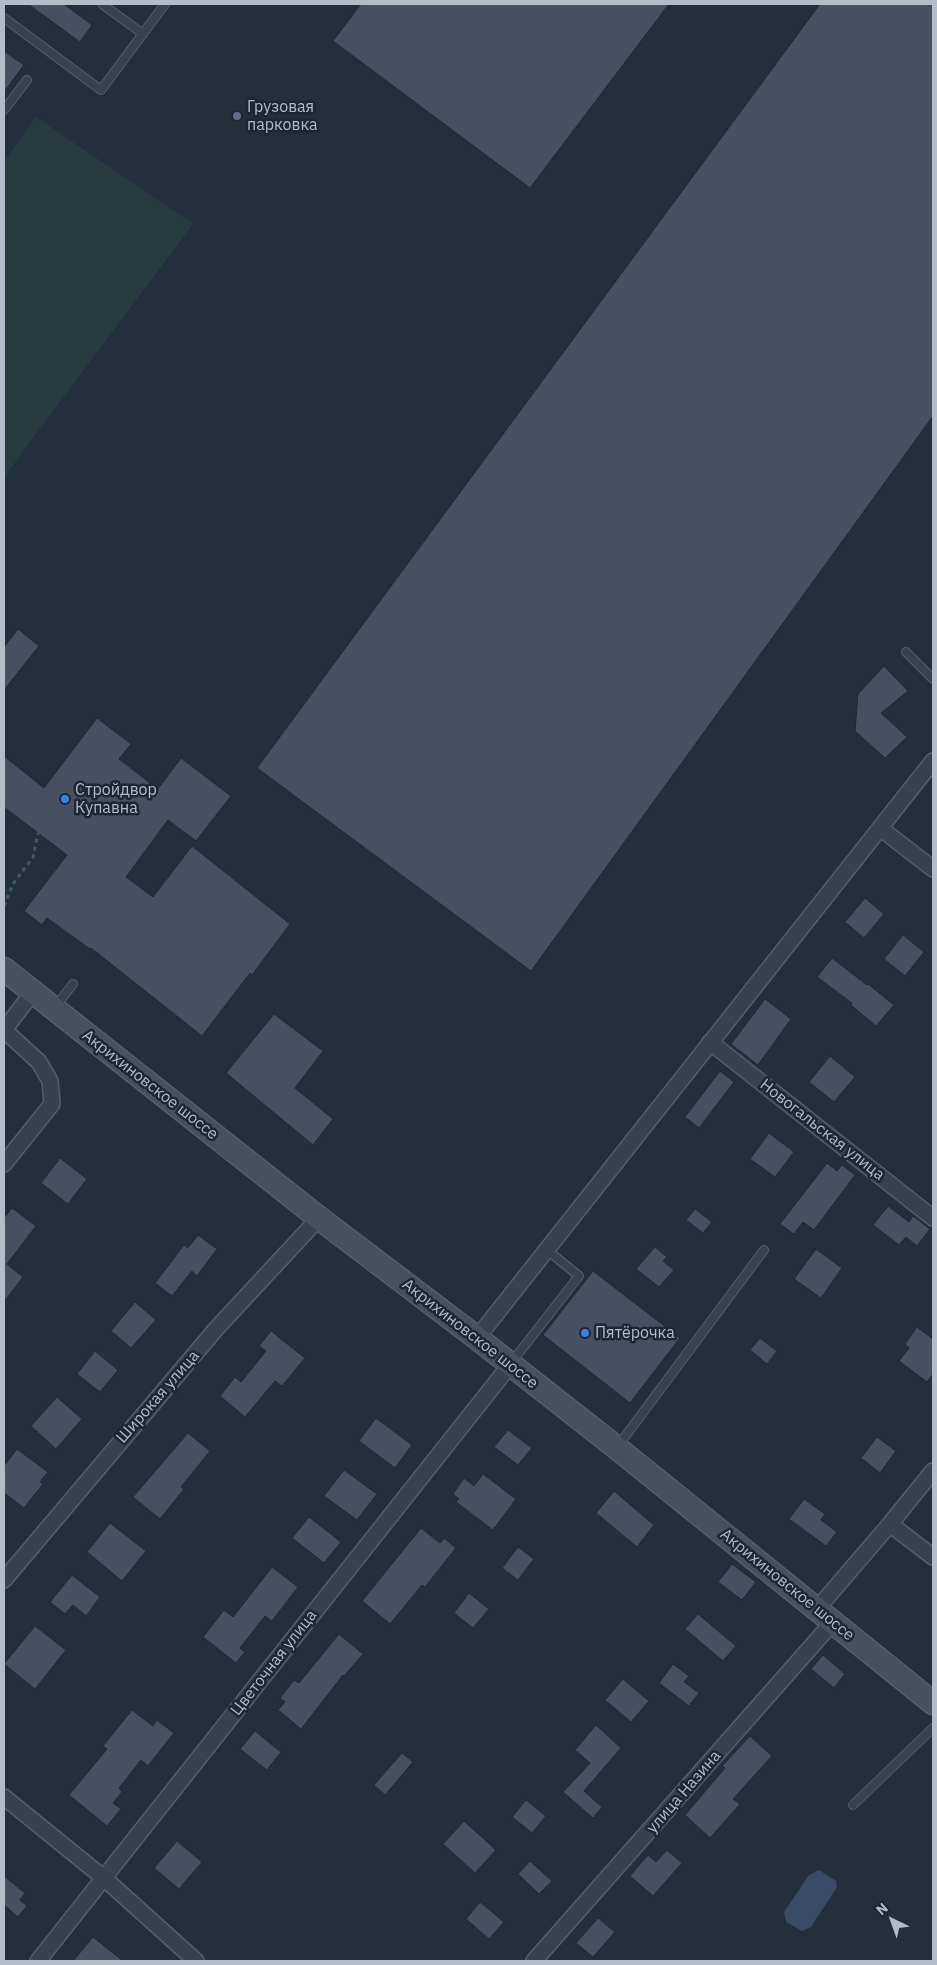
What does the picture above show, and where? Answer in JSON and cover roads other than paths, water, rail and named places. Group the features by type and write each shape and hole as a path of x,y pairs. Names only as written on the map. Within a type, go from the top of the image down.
{"main road":[{"name":"Акрихиновское шоссе","path":"4,968 319,1218 477,1338 617,1448 933,1702"}],"street":[{"path":"477,1338 933,761"},
{"path":"880,828 933,869"},
{"path":"4,1164 52,1104 50,1082 39,1062 4,1030 33,992"},
{"name":"Новогальская улица","path":"710,1042 933,1218"},
{"name":"Широкая улица","path":"4,1580 210,1336 319,1218"},
{"name":"Цветочная улица","path":"38,1961 105,1879 510,1364"},
{"name":"улица Назина","path":"534,1961 825,1616 890,1524 933,1471"},
{"path":"890,1524 933,1557"},
{"path":"4,1797 105,1879 196,1961"}],"lane":[{"path":"102,4 142,34"},
{"path":"4,18 101,90 165,4"},
{"path":"4,110 26,80"},
{"path":"4,93 12,99"},
{"path":"906,652 933,679"},
{"path":"54,1008 73,984"},
{"path":"510,1364 579,1276 547,1250"},
{"path":"617,1448 764,1250"},
{"path":"853,1805 933,1728"}],"water":[{"path":"819,1870 836,1881 837,1887 811,1927 802,1931 786,1922 784,1912 809,1875"}],"place":[{"name":"Грузовая парковка","path":"237,116"},
{"name":"Стройдвор Купавна","path":"65,799"},
{"name":"Пятёрочка","path":"585,1333"}]}
